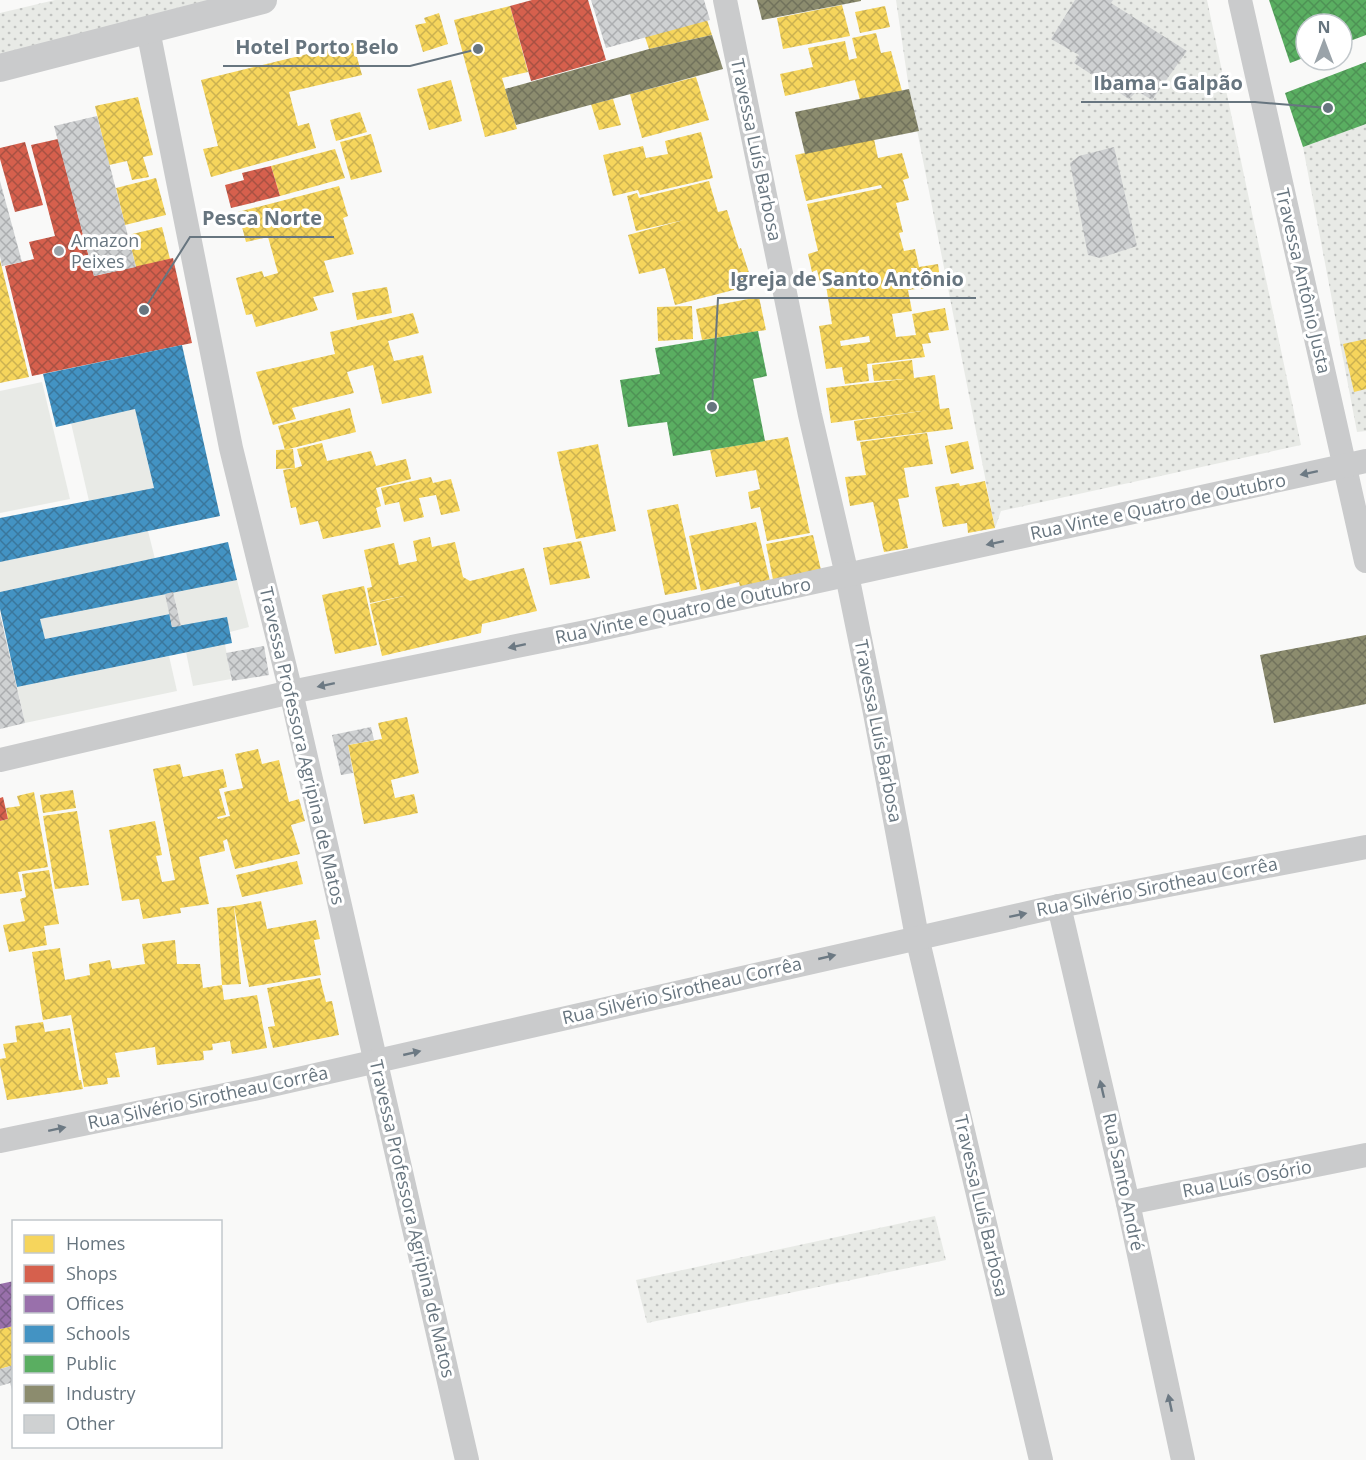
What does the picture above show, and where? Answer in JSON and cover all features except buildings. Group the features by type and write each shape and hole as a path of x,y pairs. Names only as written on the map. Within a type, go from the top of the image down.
{"street":[{"path":"0,68 262,0"},
{"name":"Travessa Luís Barbosa","path":"725,0 810,415 847,575 917,937 1041,1460"},
{"name":"Travessa Antônio Justa","path":"1240,0 1355,463 1366,561"},
{"name":"Travessa Professora Agripina de Matos","path":"148,30 231,448 291,692 467,1460"},
{"name":"Rua Vinte e Quatro de Outubro","path":"0,760 291,692 575,634 1355,463"},
{"name":"Rua Silvério Sirotheau Corrêa","path":"0,1141 254,1089 1059,906 1366,847"},
{"name":"Rua Santo André","path":"1059,906 1128,1203 1183,1460"},
{"name":"Rua Luís Osório","path":"1128,1203 1366,1155"}],"shaded area":[{"path":"55,0 231,0 0,59 0,13"},
{"path":"896,0 1207,0 1301,445 1001,511 995,528 909,89"},
{"path":"1366,124 1366,431 1357,432 1303,147"},
{"path":"42,382 70,499 0,513 0,391"},
{"path":"135,409 154,488 89,501 71,423"},
{"path":"148,531 155,559 0,592 0,562"},
{"path":"237,580 249,627 230,632 226,617 181,626 173,592"},
{"path":"165,594 170,614 45,639 40,619"},
{"path":"225,644 231,679 193,686 186,652"},
{"path":"169,656 177,691 25,723 17,687"},
{"path":"935,1216 946,1260 647,1323 636,1280"}],"place":[{"name":"Hotel Porto Belo","path":"478,49"},
{"name":"Ibama - Galpão","path":"1328,108"},
{"name":"Amazon Peixes","path":"59,251"},
{"name":"Pesca Norte","path":"144,310"},
{"name":"Igreja de Santo Antônio","path":"712,407"}]}
